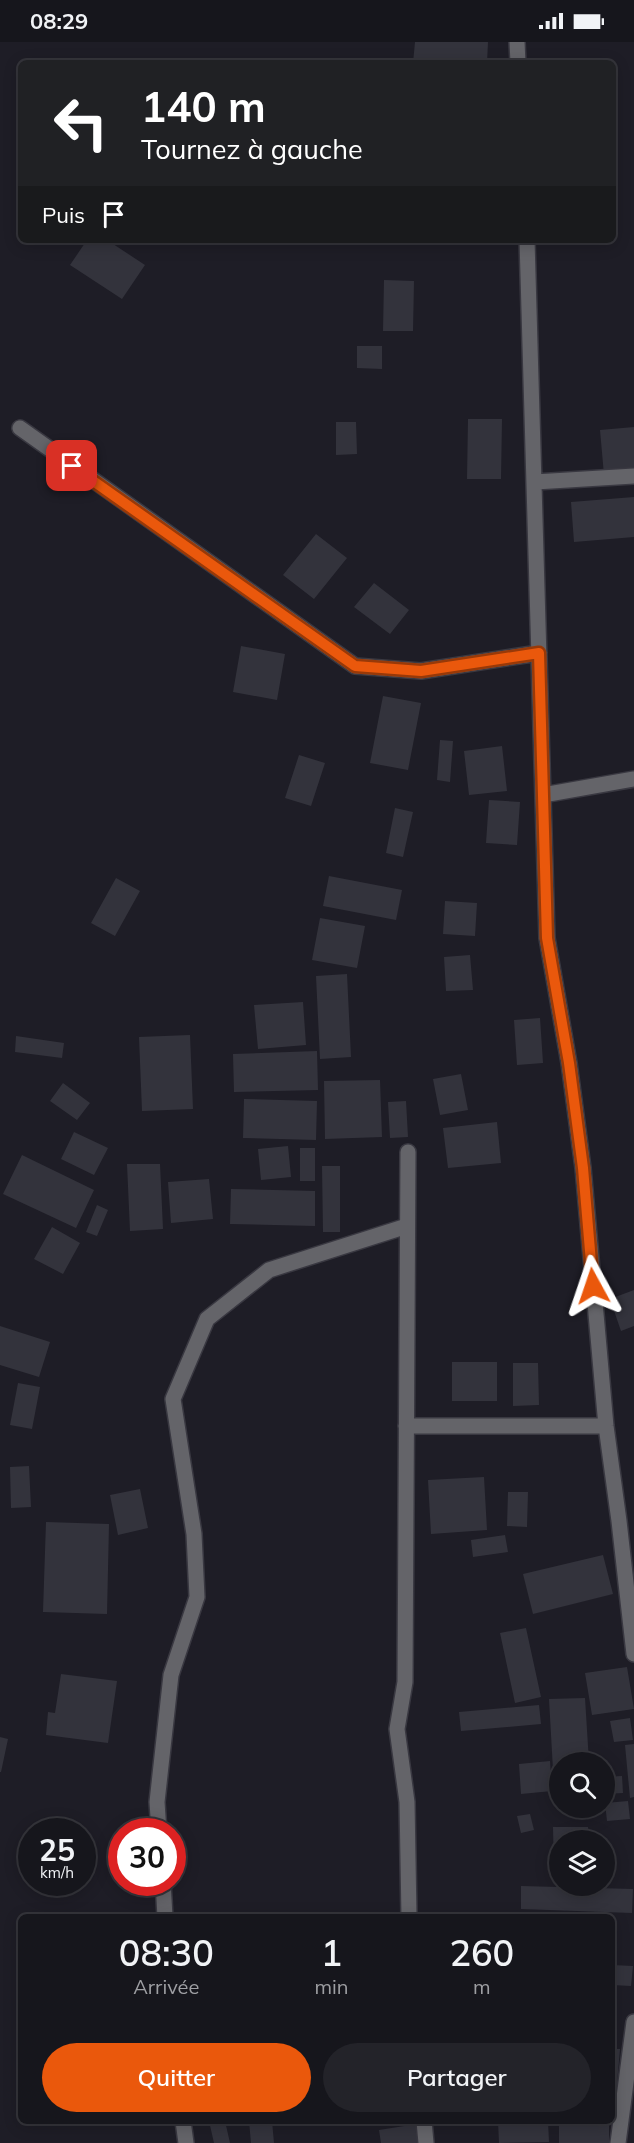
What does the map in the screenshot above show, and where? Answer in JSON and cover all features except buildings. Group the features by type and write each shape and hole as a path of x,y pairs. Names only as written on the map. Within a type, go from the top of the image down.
{"street":[{"path":"517,42 518,60"},
{"path":"527,243 547,938 569,1063 583,1168 606,1426 634,1654"},
{"path":"20,428 355,666 421,671 539,653"},
{"path":"534,483 634,476"},
{"path":"543,795 634,779"},
{"path":"408,1152 405,1682 398,1729 407,1802 409,1914"},
{"path":"158,1818 157,1802 171,1675 197,1597 194,1534 173,1398 207,1320 269,1270 407,1226"},
{"path":"406,1426 606,1426"},
{"path":"164,1896 165,1914"},
{"path":"618,2143 634,2022"},
{"path":"183,2124 186,2143"},
{"path":"424,2124 426,2143"}],"route":[{"path":"72,466 355,666 421,671 539,653 547,938 569,1063 583,1168 593,1286"}]}
